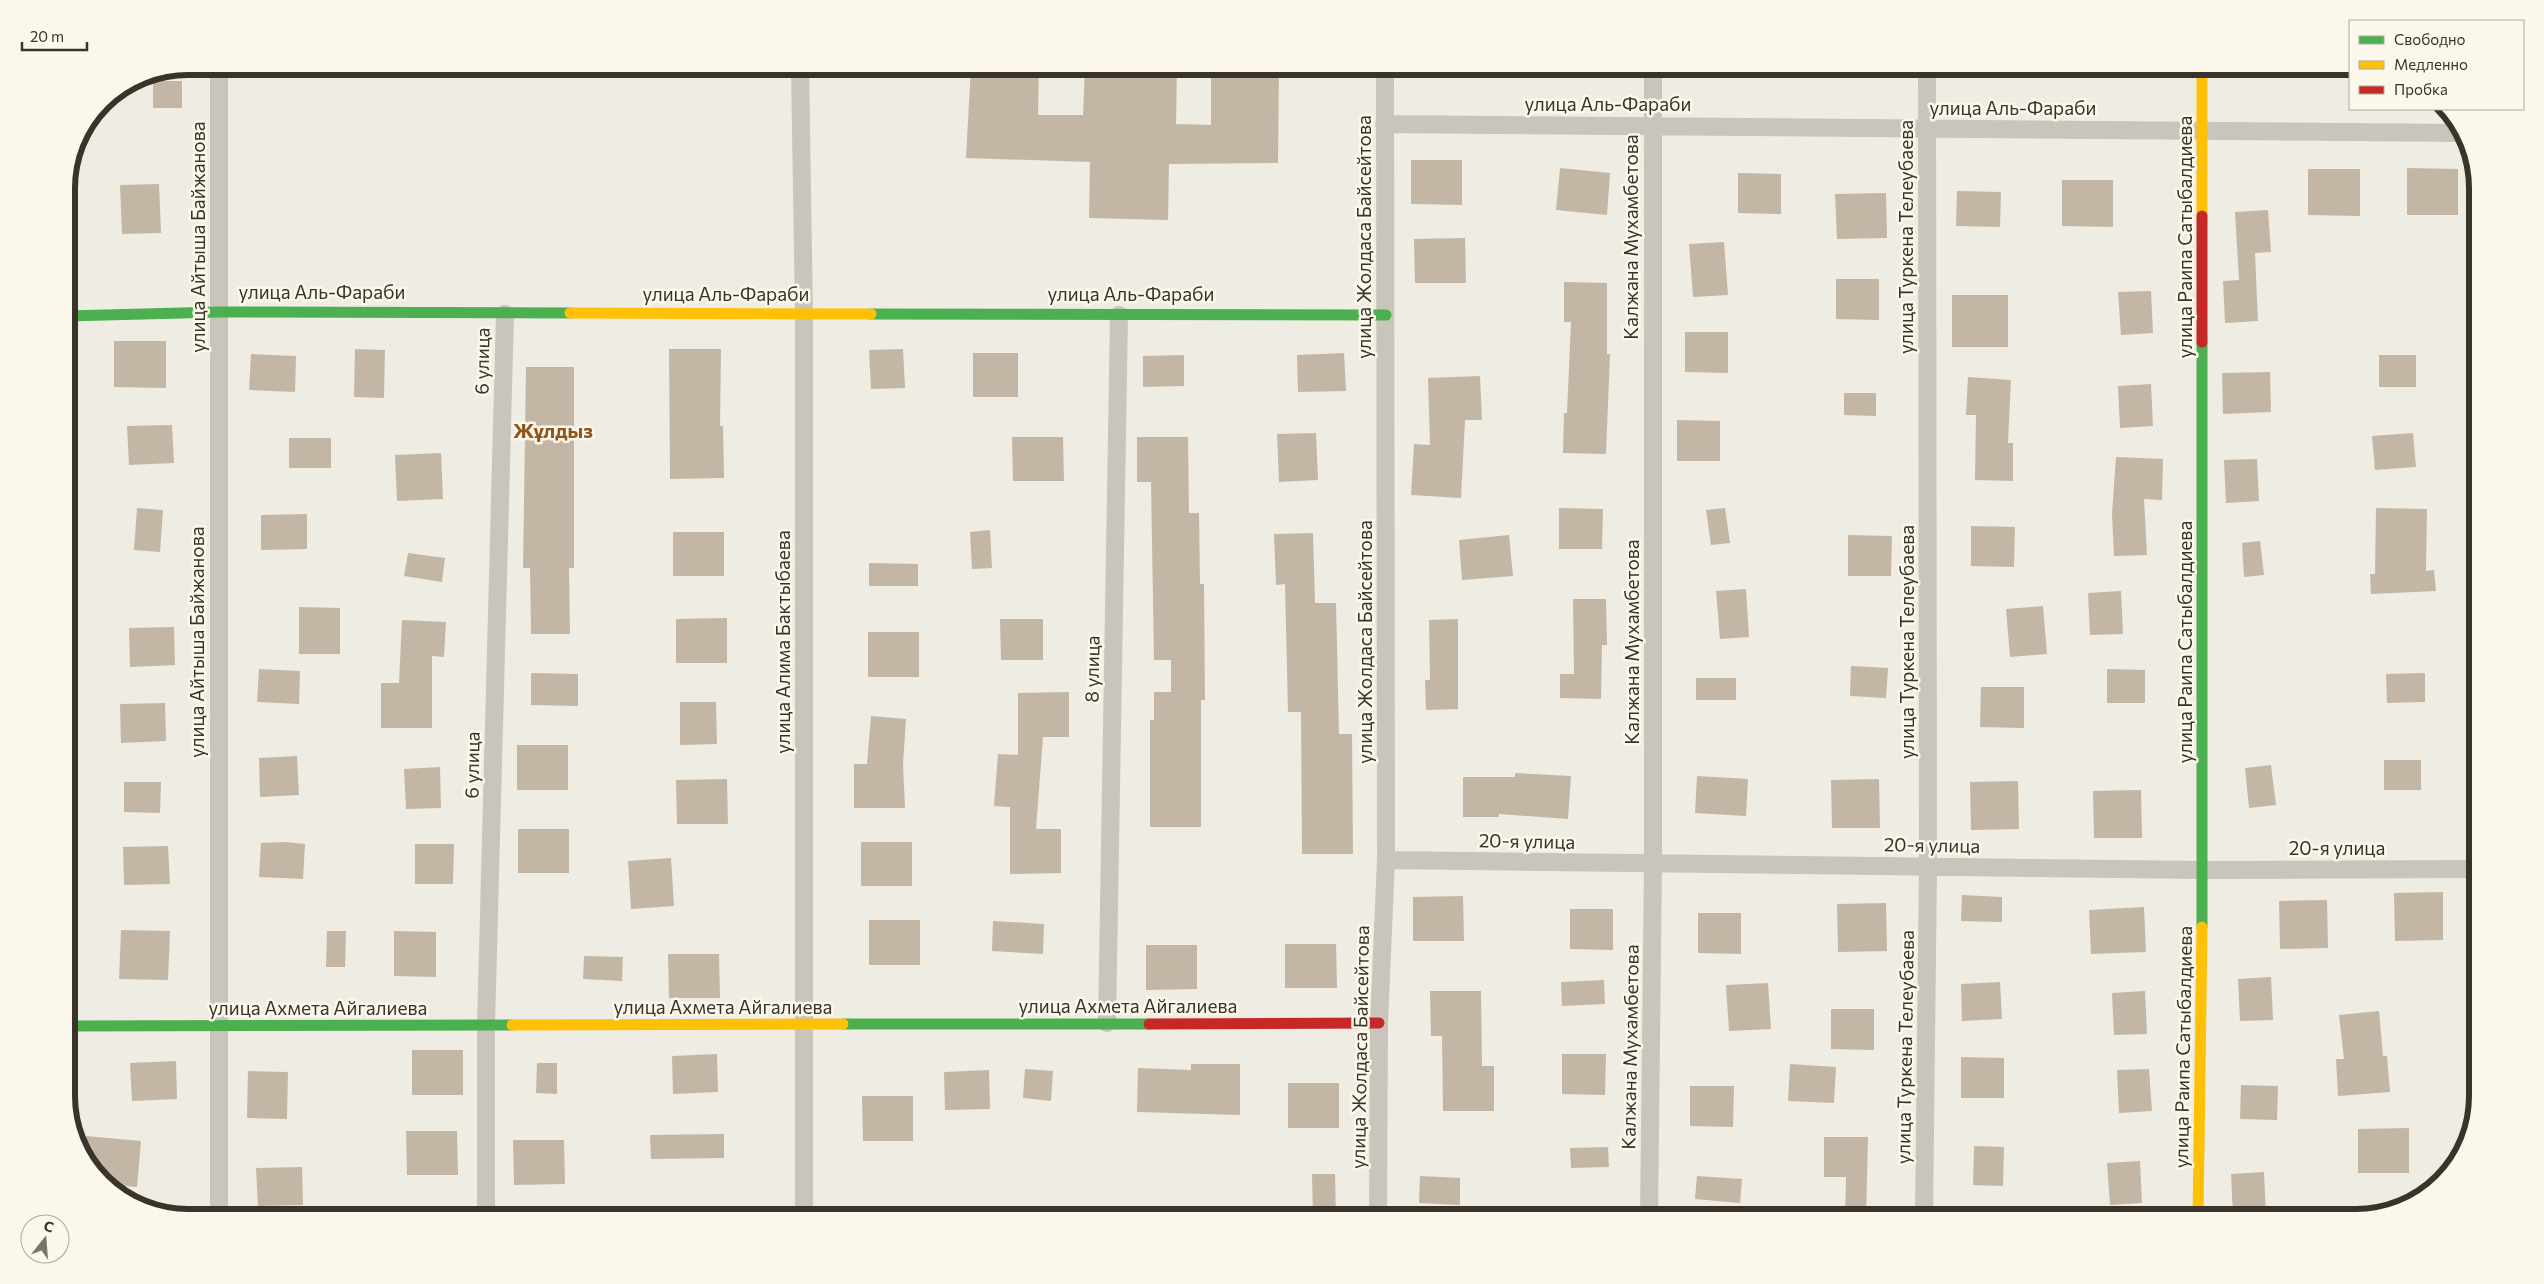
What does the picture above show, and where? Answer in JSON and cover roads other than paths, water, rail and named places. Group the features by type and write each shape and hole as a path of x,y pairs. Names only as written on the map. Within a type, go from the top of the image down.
{"street":[{"name":"улица Айтыша Байжанова","path":"218,75 220,312 219,1209"},
{"name":"улица Алима Бактыбаева","path":"800,75 804,315 804,1209"},
{"name":"улица Жолдаса Байсейтова","path":"1378,1209 1379,1023 1386,860 1384,75"},
{"name":"Калжана Мухамбетова","path":"1649,1209 1653,864 1653,75"},
{"name":"улица Туркена Телеубаева","path":"1924,1209 1928,867 1928,75"},
{"name":"улица Раипа Сатыбалдиева","path":"2198,1209 2203,870 2202,75"},
{"name":"улица Аль-Фараби","path":"1384,124 2455,134"},
{"name":"улица Аль-Фараби","path":"75,316 220,312 1386,315"},
{"name":"6 улица","path":"486,1209 486,1025 504,314"},
{"name":"8 улица","path":"1107,1023 1119,315"},
{"name":"20-я улица","path":"1386,860 2203,870 2469,869"},
{"name":"улица Ахмета Айгалиева","path":"75,1026 1379,1023"}],"district":[{"name":"Жұлдыз","path":"553,431"}]}
